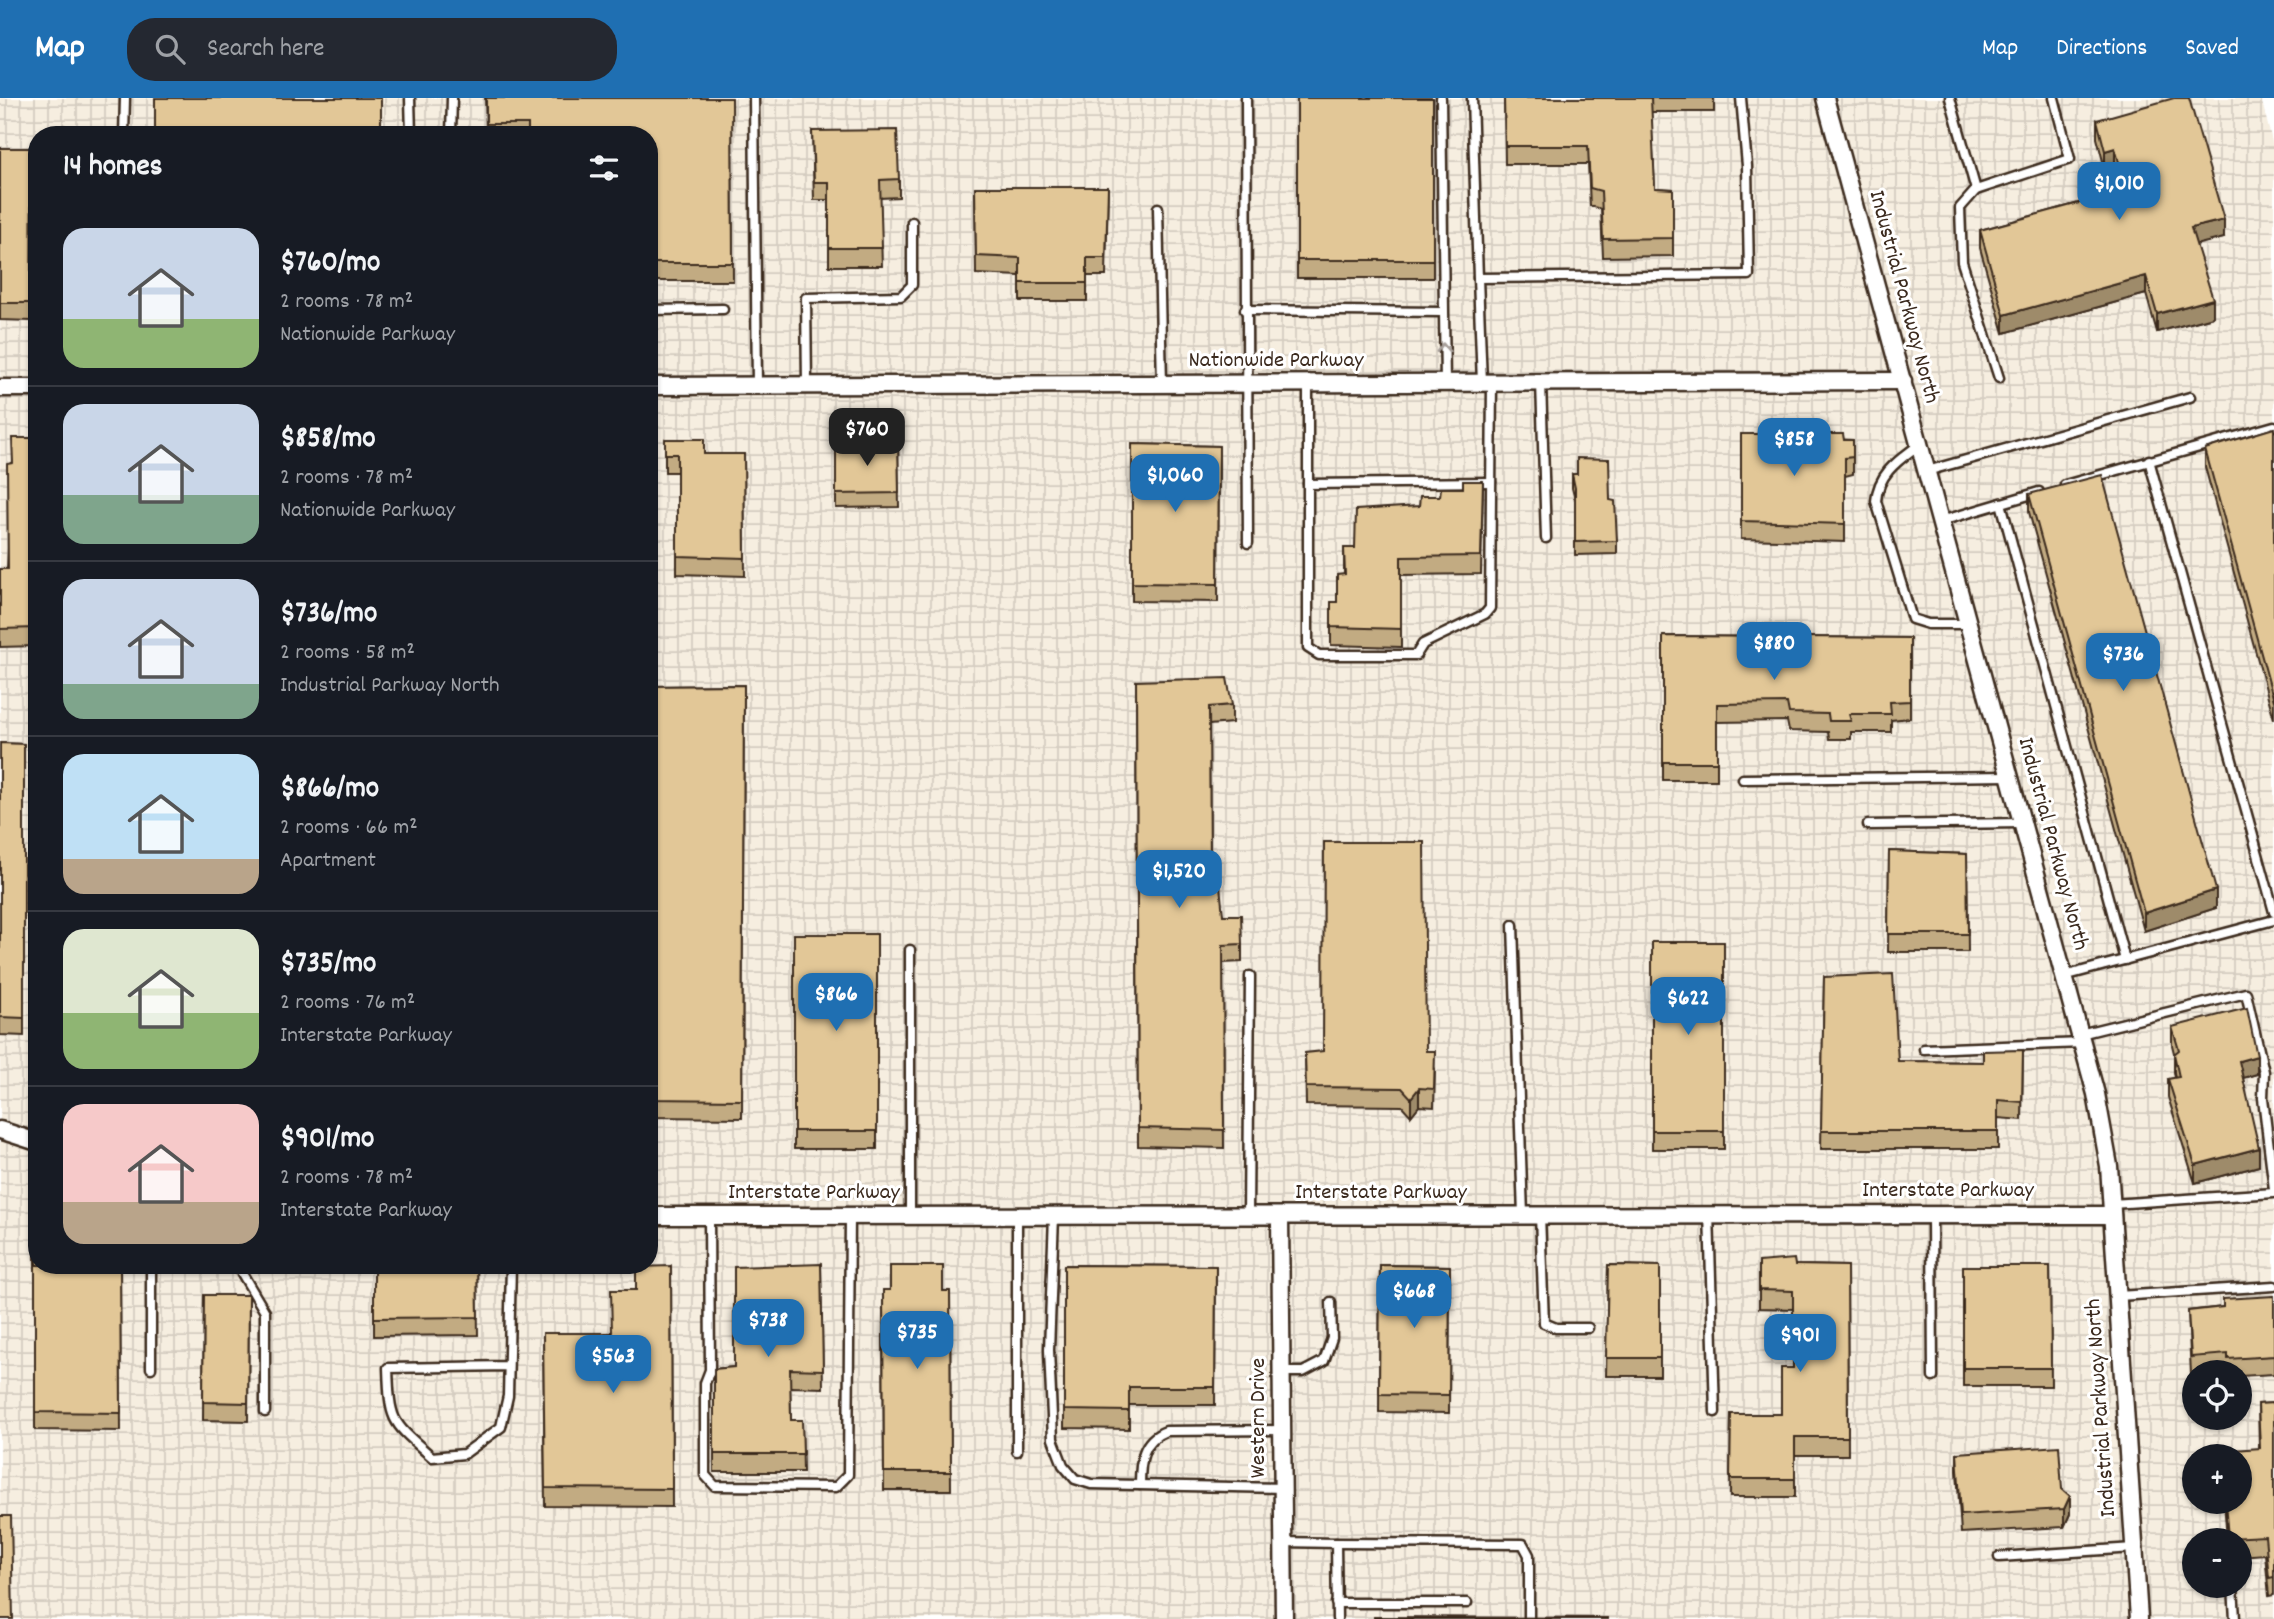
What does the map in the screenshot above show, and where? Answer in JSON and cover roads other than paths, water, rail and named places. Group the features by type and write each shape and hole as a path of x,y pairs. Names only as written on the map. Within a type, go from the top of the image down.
{"street":[{"name":"Industrial Parkway North","path":"1825,98 2096,1094 2112,1209 2139,1619"},
{"name":"Nationwide Parkway","path":"658,386 1903,381"},
{"path":"0,388 28,388"},
{"path":"0,1130 28,1139"},
{"name":"Interstate Parkway","path":"658,1216 1523,1216 1709,1212 1932,1214 2112,1209"},
{"name":"Western Drive","path":"1280,1216 1284,1619"}],"lane":[{"path":"124,126 125,98"},
{"path":"410,98 411,126"},
{"path":"451,126 452,98"},
{"path":"754,98 757,386"},
{"path":"1246,98 1248,543"},
{"path":"1441,98 1445,383"},
{"path":"1308,383 1308,648 1319,655 1416,655 1423,644 1485,614 1490,608 1491,482 1487,383 1478,278 1472,98"},
{"path":"1478,278 1749,275 1747,166 1741,98"},
{"path":"1950,98 1976,190"},
{"path":"1999,378 1962,262 1959,208 1976,190 2070,159 2054,98"},
{"path":"1158,208 1162,384"},
{"path":"807,385 806,298 901,296 912,285 912,222"},
{"path":"658,310 723,309"},
{"path":"1245,310 1442,312"},
{"path":"1541,382 1546,538"},
{"path":"1927,471 2190,397"},
{"path":"1941,521 2274,426"},
{"path":"1920,444 1877,484 1876,500 1912,619 1928,624 1969,624"},
{"path":"2149,460 2274,912"},
{"path":"1308,484 1491,482"},
{"path":"2001,503 2125,960"},
{"path":"1743,779 2010,776"},
{"path":"1868,825 2023,823"},
{"path":"2064,976 2274,920"},
{"path":"1513,925 1523,1216"},
{"path":"910,950 911,1216"},
{"path":"1248,1216 1250,976"},
{"path":"1924,1049 2081,1038 2246,993 2264,1072 2263,1098 2274,1191 2112,1209"},
{"path":"1709,1212 1715,1412"},
{"path":"1932,1214 1933,1377"},
{"path":"1017,1215 1017,1451"},
{"path":"1540,1215 1544,1323 1556,1328 1588,1328"},
{"path":"709,1216 710,1370 705,1383 705,1475 715,1486 836,1487 848,1475 850,1216"},
{"path":"1054,1216 1049,1350 1052,1439 1063,1465 1075,1479 1091,1484 1283,1488"},
{"path":"151,1274 151,1368"},
{"path":"242,1274 265,1312 265,1412"},
{"path":"509,1366 387,1368 389,1403 396,1426 432,1457 464,1454 501,1427 509,1396 511,1274"},
{"path":"2118,1296 2274,1286"},
{"path":"1282,1372 1312,1370 1324,1361 1332,1338 1331,1302"},
{"path":"1140,1485 1140,1465 1144,1449 1153,1436 1166,1431 1282,1430"},
{"path":"1283,1542 1523,1544 1530,1555 1530,1619"},
{"path":"1336,1543 1336,1619"},
{"path":"1999,1557 2134,1548"},
{"path":"2234,1598 2235,1619"},
{"path":"1336,1603 1467,1603"}]}
